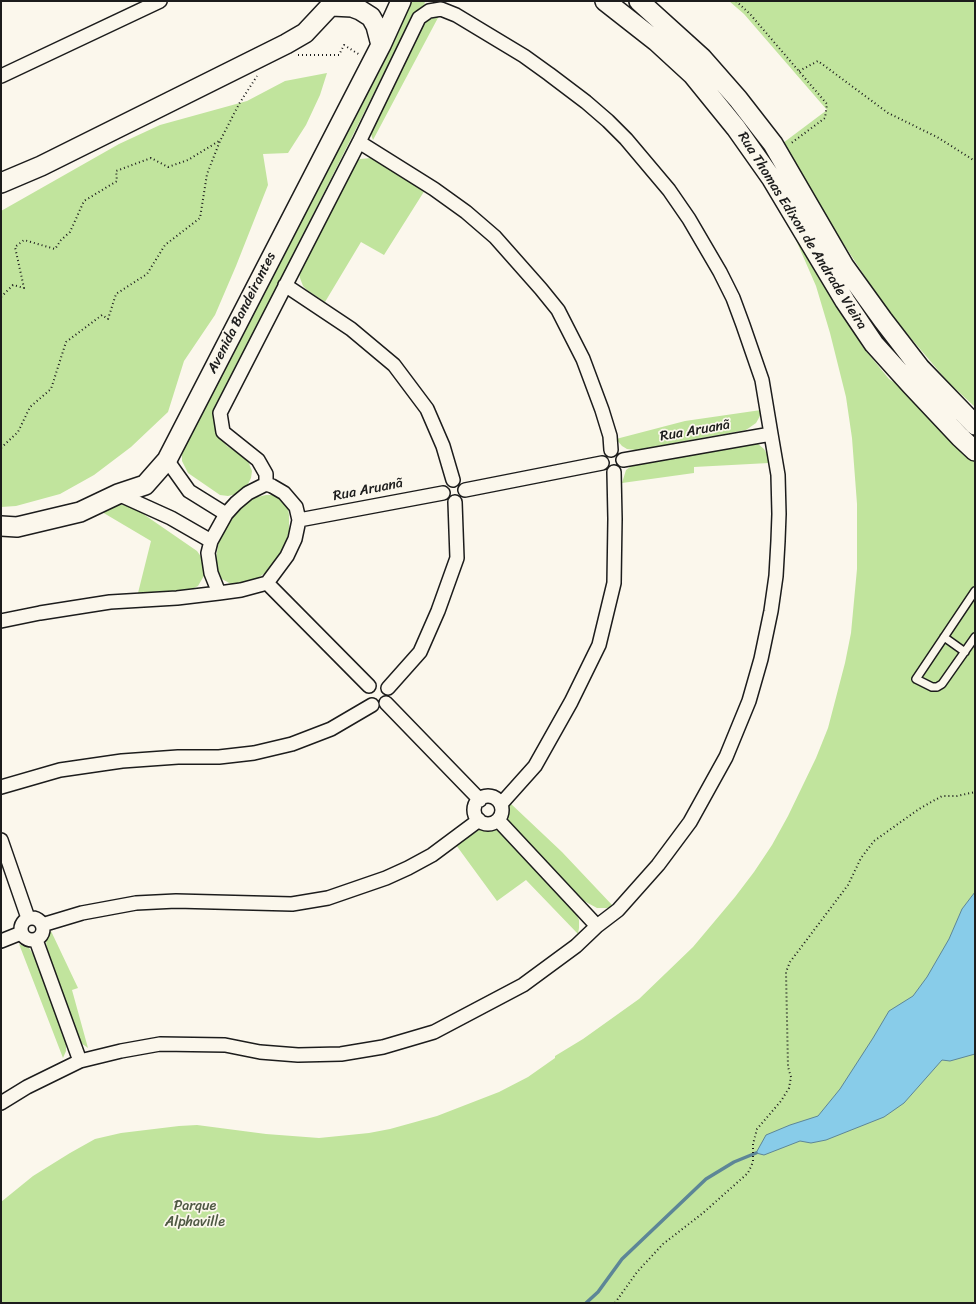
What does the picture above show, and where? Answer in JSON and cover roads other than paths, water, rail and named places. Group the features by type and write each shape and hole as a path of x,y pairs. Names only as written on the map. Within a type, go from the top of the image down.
{"street":[{"path":"1,76 160,1"},
{"name":"Avenida Bandeirantes","path":"1,526 17,527 80,512 118,494 145,485 168,460 381,45 401,1"},
{"name":"Rua Thomas Edixon de Andrade Vieira","path":"605,1 656,41 692,75 736,128 772,179 845,301 874,344 922,397 975,451"},
{"name":"Rua Thomas Edixon de Andrade Vieira","path":"639,1 702,58 738,99 773,144 844,266 883,320 920,368 975,425"},
{"path":"1,183 41,166 286,44 304,33 334,3 360,10 371,17 376,26 381,45"},
{"path":"1,1103 27,1087 80,1061 121,1051 160,1044 225,1045 260,1052 298,1055 341,1054 384,1048 434,1032 523,985 576,946 597,926 618,910 658,865 690,822 726,756 749,701 761,659 776,576 779,506 778,475 762,380 744,325 720,272 689,219 669,190 626,139 586,102 524,56 456,15 441,9 428,11 419,18 359,142 220,413 223,432 258,460 266,474 266,484"},
{"path":"359,142 434,189 466,212 495,237 541,289 558,310 583,359 602,410 610,436 612,450"},
{"path":"285,285 352,329 394,365 427,409 444,446 453,480"},
{"name":"Rua Aruanã","path":"624,460 771,434"},
{"path":"612,450 619,452 624,460 621,468 614,472 606,470 602,463 604,454 612,450"},
{"path":"168,460 189,491 226,514"},
{"path":"465,490 602,463"},
{"path":"501,804 535,766 571,702 599,645 614,583 614,472"},
{"path":"453,480 462,483 465,490 463,498 455,502 446,500 443,493 446,484 453,480"},
{"path":"1,621 110,602 177,598 219,593 240,590 267,583 287,556 295,539 299,520 296,507 284,493 272,486 266,484 248,493 236,503 226,514 211,541 208,553 210,572 219,593"},
{"name":"Rua Aruanã","path":"299,520 443,493"},
{"path":"118,494 171,518 211,541"},
{"path":"388,688 420,652 457,558 455,502"},
{"path":"267,583 369,686"},
{"path":"374,683 379,683 388,688 389,695 386,703 379,706 372,705 365,696 369,686 374,683"},
{"path":"386,703 480,800"},
{"path":"1,787 60,770 122,761 178,757 219,757 254,753 292,744 331,729 372,705"},
{"path":"484,797 497,799 501,804 502,812 498,820 494,823 488,824 478,820 475,815 474,811 476,804 484,797"},
{"path":"42,925 82,913 136,903 176,901 292,904 328,898 380,881 408,868 432,855 478,820"},
{"path":"498,820 597,926"},
{"path":"1,840 28,918"},
{"path":"28,918 36,919 42,925 42,934 36,940"},
{"path":"21,933 22,924 28,918"},
{"path":"21,933 27,939 36,940"},
{"path":"1,941 21,933"},
{"path":"36,940 80,1061"}],"lane":[{"path":"975,591 916,679 932,687 937,687 942,684 975,637"},
{"path":"944,637 965,652"}],"water":[{"path":"975,892 975,1054 950,1061 942,1060 904,1103 884,1117 826,1140 811,1143 800,1141 764,1155 756,1153 766,1135 818,1116 840,1089 889,1011 913,996 927,977 949,939 962,909"}],"waterway":[{"path":"586,1303 598,1292 622,1259 706,1179 734,1162 756,1153"}],"park label":[{"name":"Parque Alphaville","path":"195,1214"}]}
